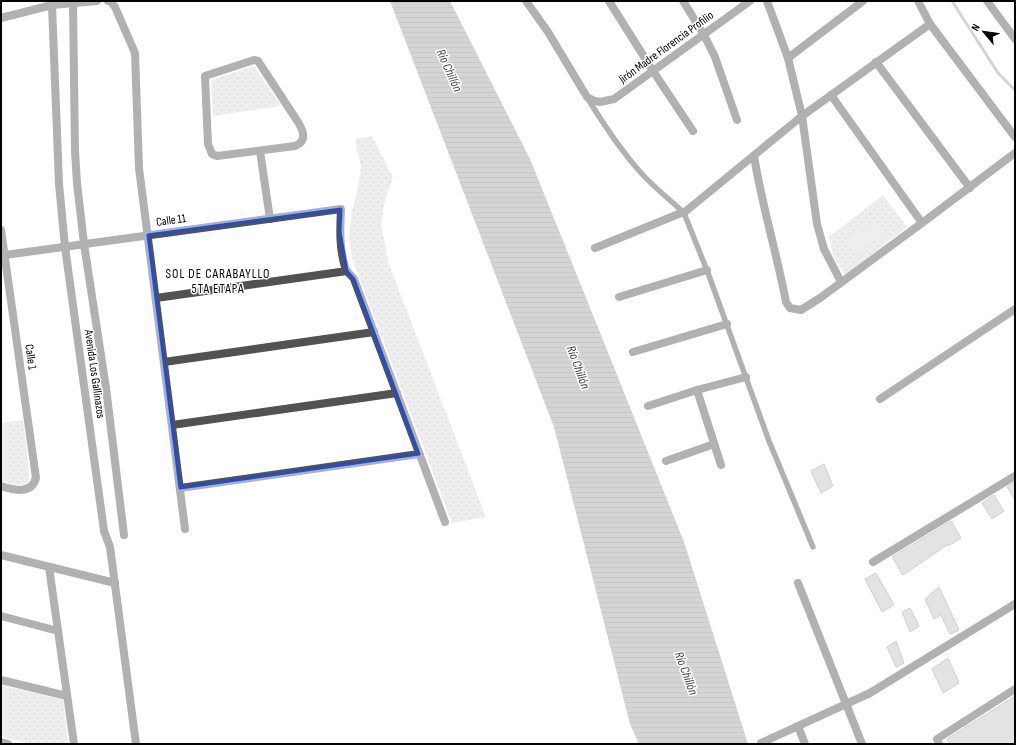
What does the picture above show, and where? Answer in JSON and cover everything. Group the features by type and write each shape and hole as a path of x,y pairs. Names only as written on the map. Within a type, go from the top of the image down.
{"street":[{"path":"1,18 52,5 97,1"},
{"path":"108,1 115,7 136,53 139,168 185,528"},
{"path":"526,1 551,38 587,97"},
{"path":"609,1 653,72 693,131"},
{"path":"683,1 704,34 715,57 737,120"},
{"name":"Jirón Madre Florencia Profilio","path":"587,97 600,102 614,99 750,1"},
{"path":"767,1 788,58 802,116 817,224 824,249 841,282"},
{"path":"788,58 863,1"},
{"path":"918,1 930,24 1015,137"},
{"path":"987,1 1015,39"},
{"path":"73,3 75,151 78,190 84,244 106,388 124,535"},
{"name":"Avenida Los Gallinazos","path":"52,5 59,184 65,247 104,531 110,546 136,744"},
{"path":"595,248 686,211 802,116 930,24"},
{"path":"254,60 258,61 304,132 302,141 295,146 260,151 222,156 212,154 208,144 205,79 207,75 254,60"},
{"path":"876,62 970,188"},
{"path":"831,95 922,223"},
{"path":"260,151 270,218"},
{"path":"754,156 759,189 778,258 786,302 790,308 801,310 970,188 1015,153"},
{"name":"Calle 11","path":"5,255 341,209 340,238 347,271"},
{"name":"Calle 1","path":"1,231 5,255 4,280 36,478 32,486 24,490 16,490 1,486"},
{"path":"619,297 707,270"},
{"path":"156,298 347,271 354,279 445,522"},
{"path":"880,399 1015,309"},
{"path":"633,352 727,324"},
{"path":"164,362 374,332"},
{"path":"648,406 697,390 746,377"},
{"path":"697,390 722,465"},
{"path":"172,425 397,393"},
{"path":"666,461 714,444"},
{"path":"180,488 420,454"},
{"path":"872,562 1015,476"},
{"path":"1,555 115,583"},
{"path":"49,567 74,744"},
{"path":"798,583 862,744"},
{"path":"761,742 870,693 1015,604"},
{"path":"1,616 58,631"},
{"path":"1,680 68,696"},
{"path":"939,744 937,739 1015,689"},
{"path":"798,726 805,744"},
{"path":"1,742 8,744"}],"lane":[{"path":"587,97 605,127 627,156 643,175 683,212 707,270 769,442 813,547"}],"highlighted area":[{"path":"341,209 340,232 347,271 354,279 419,454 180,488 148,235"}],"shaded area":[{"path":"254,66 281,106 213,116 211,80"},
{"path":"372,136 393,177 385,201 381,224 389,264 486,517 452,523 352,258 349,236 361,167 355,139"},
{"path":"883,195 907,227 845,275 833,256 829,237"},
{"path":"875,220 885,233 857,254 847,240"},
{"path":"23,420 29,480 24,485 16,485 1,481 1,423"},
{"path":"1,685 63,700 68,744 31,744 1,736"}],"water":[{"name":"Río Chillón","path":"390,1 450,1 530,159 684,542 748,744 639,744 630,724 554,427"}],"building":[{"path":"824,464 833,486 821,493 811,471"},
{"path":"1015,482 1015,500 1007,487"},
{"path":"994,495 1004,511 992,519 982,503"},
{"path":"951,521 961,538 948,546 947,545 903,575 892,557"},
{"path":"876,573 894,605 882,612 865,579"},
{"path":"939,587 959,630 950,634 941,615 934,619 925,599"},
{"path":"910,608 919,626 910,632 902,612"},
{"path":"896,641 904,663 896,667 887,647"},
{"path":"948,658 959,683 943,693 932,669"},
{"path":"1015,696 1015,744 950,744 947,739"}],"waterway":[{"path":"952,1 998,73 1015,90"}],"district":[{"name":"SOL DE CARABAYLLO 5TA ETAPA","path":"218,280"}]}
